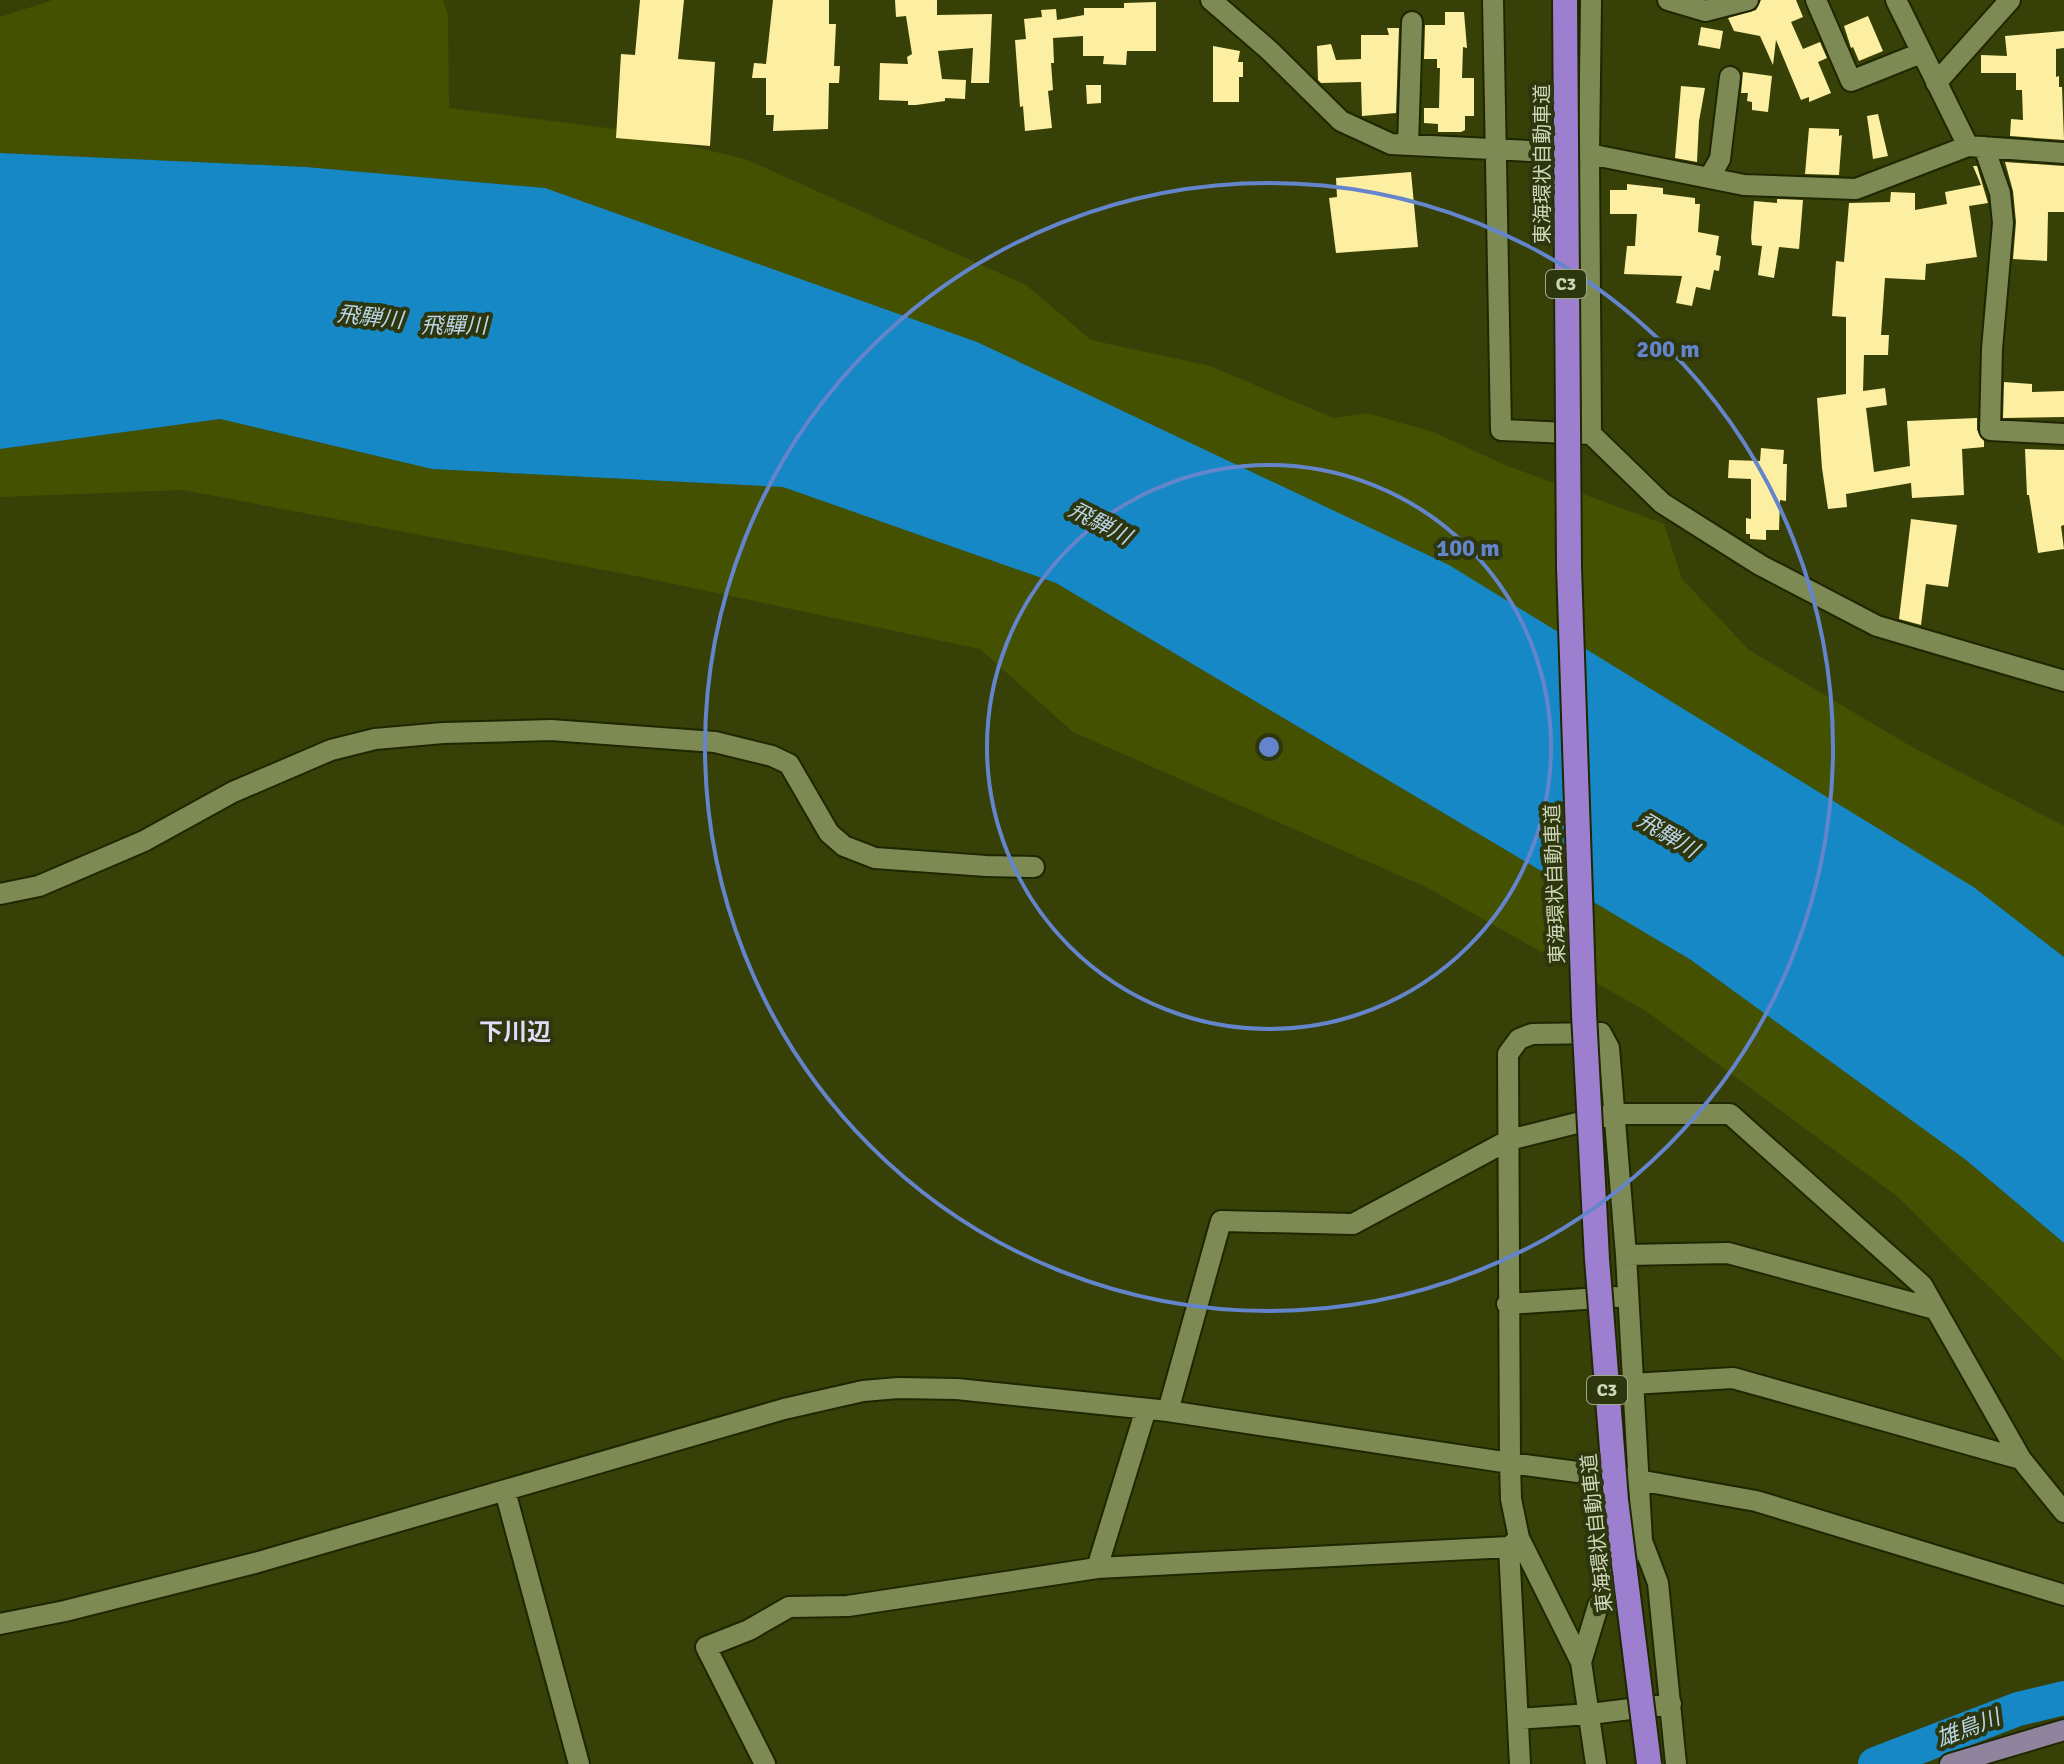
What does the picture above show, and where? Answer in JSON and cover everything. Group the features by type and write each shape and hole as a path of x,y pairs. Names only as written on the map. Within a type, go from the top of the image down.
{"highway":[{"name":"東海環状自動車道","path":"1565,0 1568,548 1582,981 1597,1259 1616,1500 1649,1764"}],"main road":[{"path":"1950,1764 2064,1730"}],"street":[{"path":"1211,0 1270,51 1341,121 1391,144 1589,154 1744,185 1856,189 1976,147 2064,153"},
{"path":"1493,0 1501,430 1591,434 1662,503 1773,572 1877,626 2064,681"},
{"path":"1591,0 1591,434"},
{"path":"1668,0 1705,11 1748,0"},
{"path":"1816,0 1851,81 1921,53"},
{"path":"1896,0 1936,83 2000,193 2003,223 1992,349 1990,430 2064,434"},
{"path":"1936,83 2010,0"},
{"path":"1408,145 1412,22"},
{"path":"1709,178 1720,159 1730,77"},
{"path":"0,894 39,886 144,841 233,792 331,750 375,739 443,733 551,730 715,742 772,756 789,764 829,833 844,846 875,858 1034,867"},
{"path":"1520,1764 1507,1304 1508,1054 1519,1039 1532,1034 1601,1033 1609,1048 1626,1255 1642,1541 1658,1583 1676,1764"},
{"path":"1168,1411 1221,1221 1353,1224 1509,1140 1613,1114 1730,1114 1922,1285 2021,1459 2064,1512"},
{"path":"1626,1255 1728,1253 1935,1309"},
{"path":"1507,1304 1627,1296"},
{"path":"1632,1384 1733,1378 2021,1459"},
{"path":"0,1624 65,1611 255,1563 784,1409 863,1391 898,1388 957,1389 1168,1411 1638,1480 1756,1501 2063,1589"},
{"path":"1097,1568 1146,1409"},
{"path":"505,1491 579,1764"},
{"path":"1581,1662 1598,1606 1642,1541"},
{"path":"765,1764 706,1647 749,1630 789,1607 848,1606 1097,1568 1514,1543"},
{"path":"1514,1543 1581,1662 1596,1764"},
{"path":"1518,1719 1671,1704"}],"green space":[{"path":"53,0 443,0 448,15 449,108 623,130 745,159 1026,285 1091,340 1210,366 1333,418 1367,413 1433,432 1505,465 1664,524 1682,579 1749,650 1912,747 2064,826 2064,957 1975,888 545,188 306,167 0,153 0,17"},
{"path":"220,419 432,469 784,487 1056,583 1691,960 1966,1160 2064,1243 2064,1361 1898,1197 1646,1011 1426,887 1073,732 980,649 641,577 183,490 0,497 0,449"}],"water":[{"name":"飛驒川","path":"0,153 306,167 545,188 977,342 1449,565 1975,888 2064,957 2064,1243 1966,1160 1691,960 1056,583 783,487 432,469 220,419 0,449"}],"building":[{"path":"640,0 684,0 678,59 715,62 710,146 616,138 621,54 635,55"},
{"path":"773,0 829,0 829,24 836,24 834,66 840,66 839,83 829,83 828,129 773,131 774,115 766,115 766,78 752,78 754,63 766,64"},
{"path":"895,0 937,0 937,15 992,14 989,83 971,83 973,48 938,51 942,79 966,80 965,99 945,98 945,101 916,105 908,105 908,101 879,100 880,63 908,64 907,57 912,54 906,16 896,17"},
{"path":"1761,0 1796,0 1803,17 1791,22 1803,49 1820,42 1827,58 1818,62 1831,93 1809,102 1809,97 1801,100 1776,40 1773,65 1760,36 1734,31 1728,18 1756,10"},
{"path":"1156,2 1156,51 1127,51 1126,65 1103,64 1104,56 1083,56 1083,36 1053,38 1053,90 1048,91 1052,128 1025,131 1015,40 1026,39 1024,19 1042,17 1041,10 1056,9 1057,20 1084,15 1084,8 1124,8 1124,3"},
{"path":"1445,12 1464,12 1467,48 1463,47 1462,78 1474,78 1474,116 1465,116 1465,130 1461,132 1438,132 1438,124 1424,123 1424,108 1439,108 1440,68 1437,68 1437,59 1424,59 1425,25 1445,25"},
{"path":"1868,16 1883,51 1859,61 1844,26"},
{"path":"1701,27 1723,31 1720,49 1698,45"},
{"path":"1387,28 1399,28 1396,113 1362,116 1361,82 1321,83 1318,80 1317,46 1331,44 1336,60 1361,59 1361,35 1389,35"},
{"path":"2064,31 2064,48 2056,49 2056,77 2059,76 2059,87 2062,87 2064,140 2010,136 2011,119 2023,120 2022,90 2016,90 2016,73 1981,73 1981,55 2007,56 2005,36"},
{"path":"1213,46 1240,51 1238,62 1243,62 1243,77 1239,77 1239,102 1213,102"},
{"path":"1743,72 1772,76 1768,112 1752,110 1752,102 1747,101 1748,93 1741,93"},
{"path":"1086,85 1101,85 1101,103 1087,104"},
{"path":"1681,86 1705,88 1699,121 1697,162 1675,158"},
{"path":"1878,114 1888,156 1873,159 1867,116"},
{"path":"1809,128 1839,129 1839,136 1842,135 1839,175 1805,174"},
{"path":"2005,162 2064,166 2064,212 2048,212 2047,261 2013,259 2016,222 2013,191"},
{"path":"1973,166 1977,166 1988,203 1969,206 1977,257 1926,264 1925,280 1885,278 1881,335 1889,335 1888,355 1864,355 1863,391 1885,388 1887,405 1866,408 1874,472 1910,466 1907,421 1977,418 1977,430 1984,447 1962,449 1964,495 1912,498 1911,483 1846,494 1847,507 1828,509 1817,398 1846,394 1846,317 1832,316 1836,261 1844,262 1849,203 1890,202 1891,192 1915,193 1915,210 1947,204 1945,192 1981,185"},
{"path":"1411,172 1418,247 1336,253 1329,198 1337,197 1336,178"},
{"path":"1627,184 1663,188 1663,194 1695,198 1695,204 1700,204 1698,232 1719,236 1716,255 1721,256 1719,271 1714,270 1710,290 1696,287 1692,306 1676,303 1682,276 1624,274 1627,246 1635,246 1637,214 1610,214 1610,190 1627,190"},
{"path":"1777,199 1803,200 1799,249 1779,247 1774,278 1758,275 1762,246 1752,245 1751,238 1754,201 1777,203"},
{"path":"2004,382 2032,384 2032,392 2064,391 2064,417 2003,418"},
{"path":"1761,448 1784,450 1783,464 1787,464 1786,501 1780,500 1779,530 1766,530 1766,540 1750,539 1750,534 1746,534 1746,518 1751,519 1751,479 1728,478 1729,460 1760,461"},
{"path":"2025,449 2064,450 2064,525 2061,526 2064,549 2038,553 2027,495"},
{"path":"1911,519 1957,525 1948,587 1926,584 1921,625 1899,619"}],"waterway":[{"name":"雄鳥川","path":"1875,1764 2018,1709 2064,1698"}],"district":[{"name":"下川辺","path":"515,1032"}],"water label":[{"name":"飛騨川","path":"370,317"},
{"name":"飛騨川","path":"1100,523"},
{"name":"飛騨川","path":"1668,835"}]}
